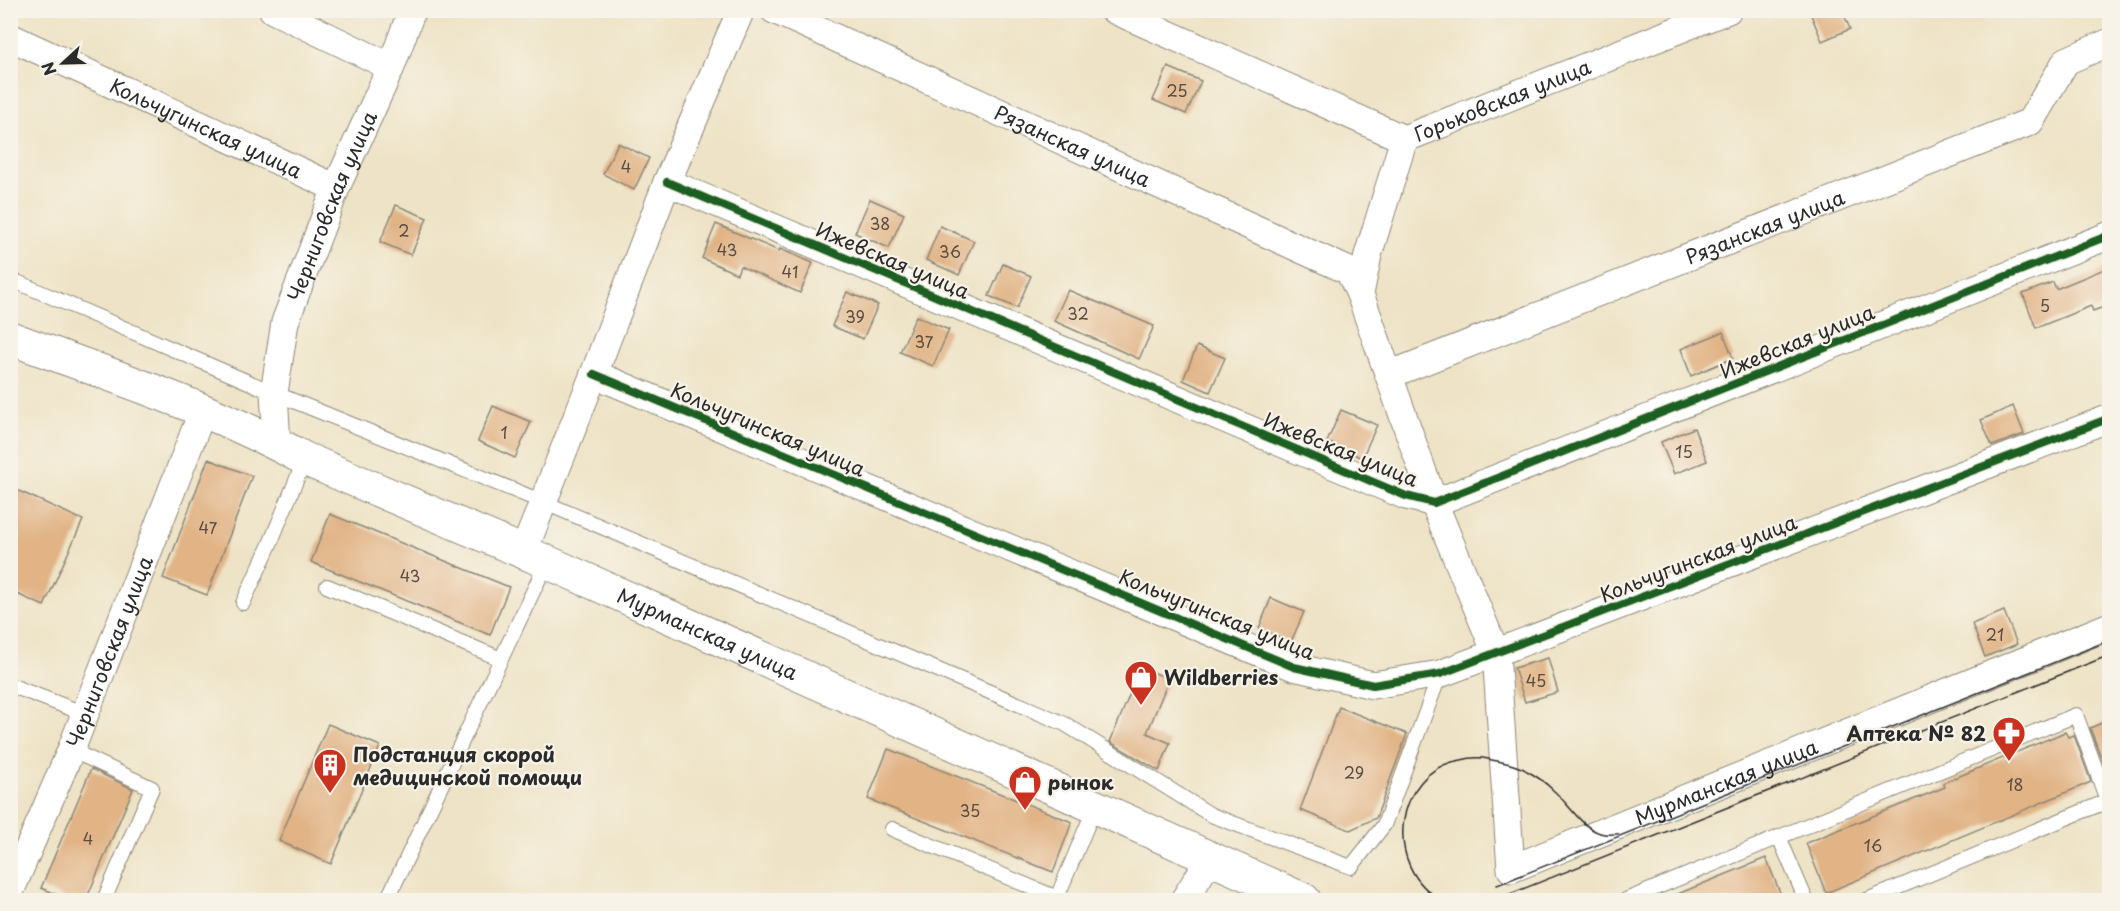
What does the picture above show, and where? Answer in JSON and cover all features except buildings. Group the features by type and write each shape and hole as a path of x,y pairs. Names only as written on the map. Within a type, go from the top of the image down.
{"main road":[{"name":"Мурманская улица","path":"10,338 203,410 305,459 535,558 1305,900"}],"street":[{"path":"273,10 391,67"},
{"name":"Черниговская улица","path":"277,444 274,393 285,322 336,188 391,67 412,10"},
{"path":"535,558 543,502 667,182 741,10"},
{"name":"Рязанская улица","path":"774,10 1349,271 1360,294 1434,503 1496,653 1511,869"},
{"name":"Горьковская улица","path":"1114,10 1404,138 1728,10"},
{"name":"Кольчугинская улица","path":"10,37 336,188"},
{"name":"Рязанская улица","path":"1389,375 2031,122 2066,61 2109,42"},
{"path":"1360,294 1368,255 1404,138"},
{"name":"Ижевская улица","path":"667,182 1406,496 1434,503 2109,235"},
{"name":"Кольчугинская улица","path":"594,374 1294,667 1373,685 1440,674 2109,418"},
{"name":"Черниговская улица","path":"10,892 71,750 203,410"},
{"name":"Мурманская улица","path":"1511,869 2109,626"},
{"path":"1184,900 1210,859"}],"lane":[{"path":"10,279 274,393 543,502 1065,724 1211,815 1351,867 1384,825 1440,674"},
{"path":"243,603 305,459"},
{"path":"387,900 501,659 535,558"},
{"path":"327,586 501,659"},
{"path":"10,685 85,714"},
{"path":"1626,900 2076,715 2108,800 1867,900"},
{"path":"71,750 152,788 104,900"},
{"path":"892,829 1057,899 1095,807"},
{"path":"1779,837 1806,900"}],"tram line":[{"path":"1497,885 2110,640"},
{"path":"1495,900 2110,655"},
{"path":"1442,900 1423,886 1410,867 1404,845 1404,822 1409,801 1421,782 1438,768 1471,758 1488,759 1518,767 1534,775 1559,795 1593,830 1605,834 1619,834"}],"cycle path":[{"path":"667,182 1406,496 1434,503 2110,235"},
{"path":"594,374 1294,667 1373,685 1440,674 2110,418"}],"place":[{"name":"Wildberries","path":"1141,706"},
{"name":"Аптека № 82","path":"2009,762"},
{"name":"Подстанция скорой медицинской помощи","path":"330,794"},
{"name":"рынок","path":"1025,811"}]}
